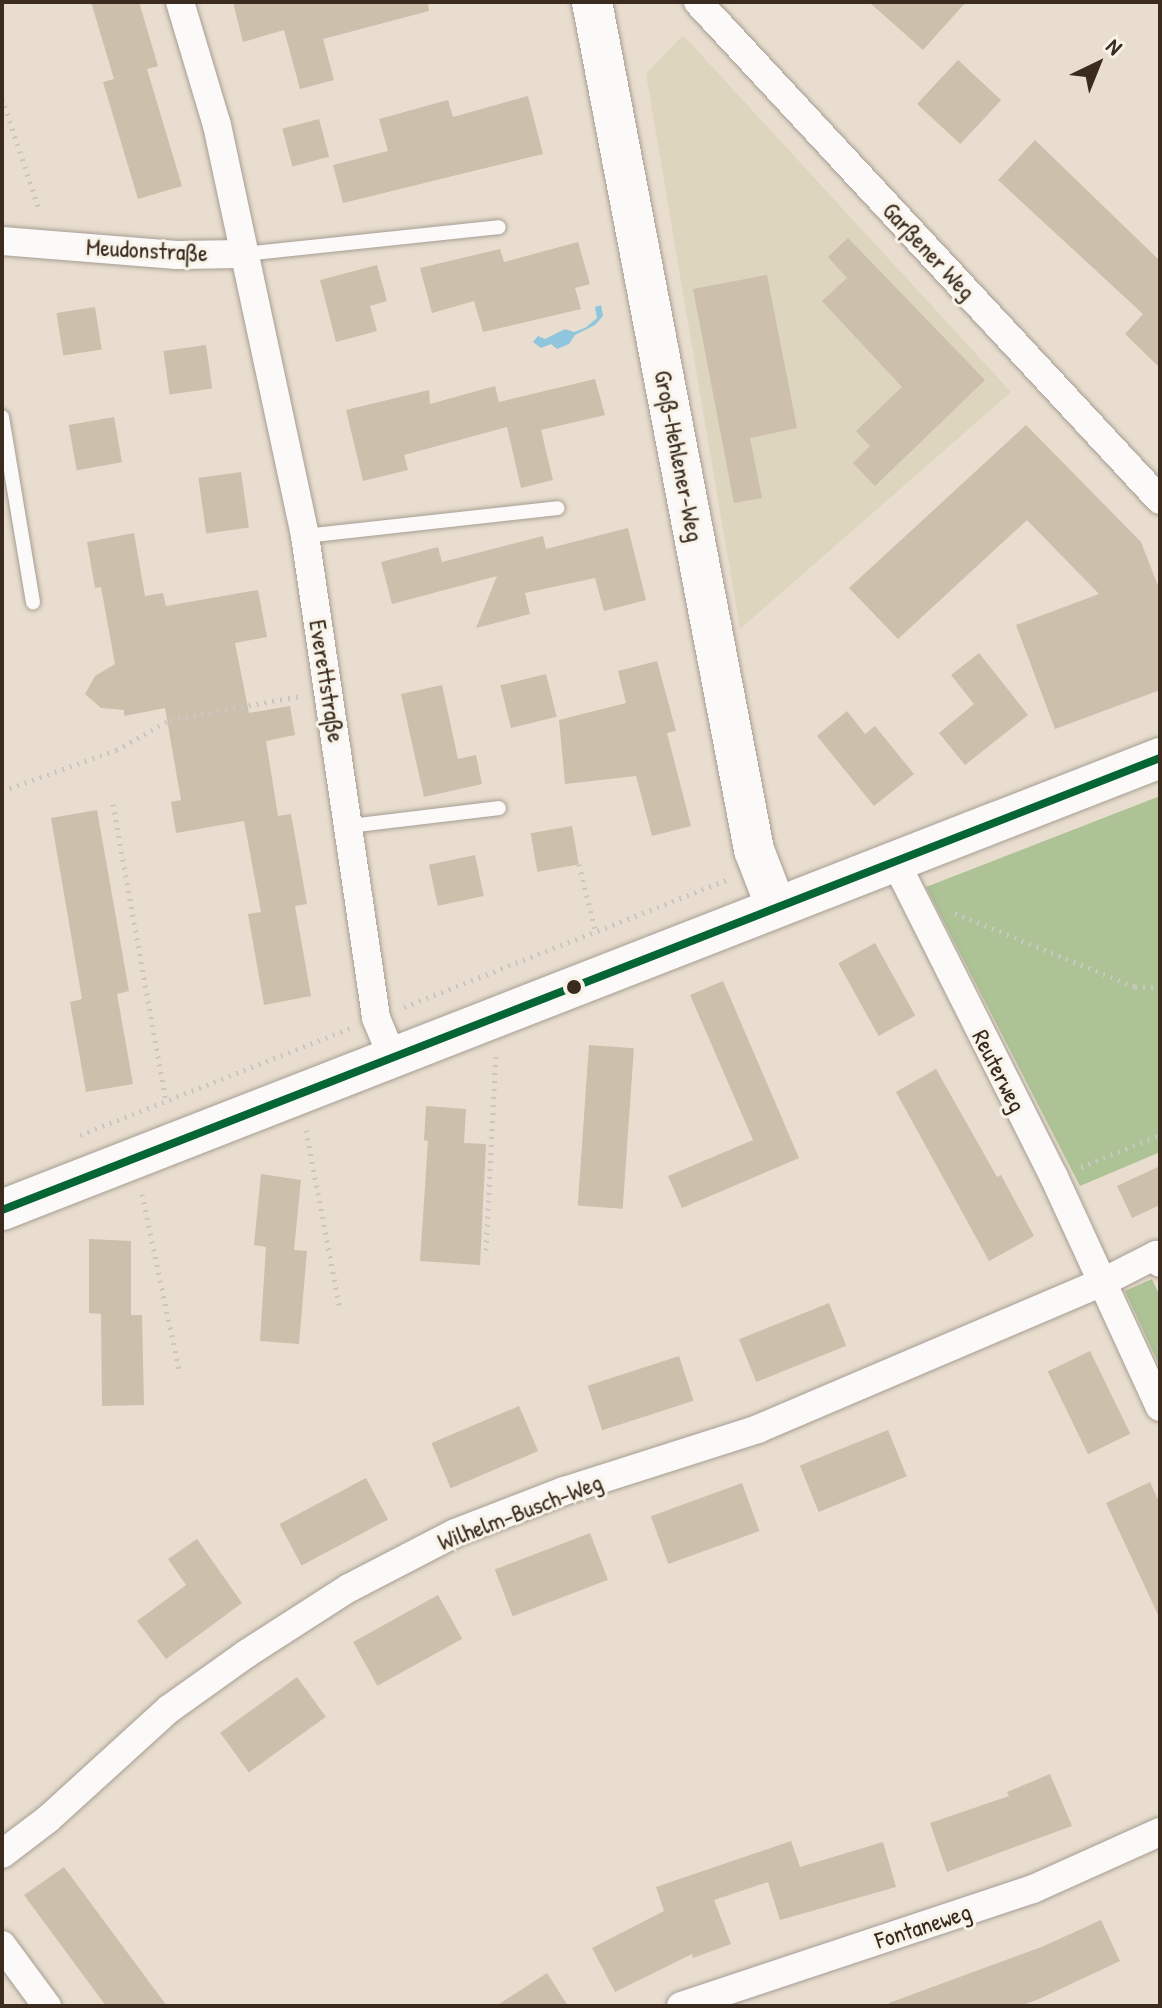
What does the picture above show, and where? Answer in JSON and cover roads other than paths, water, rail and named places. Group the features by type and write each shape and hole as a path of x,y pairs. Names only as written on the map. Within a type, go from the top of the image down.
{"street":[{"name":"Everettstraße","path":"180,2 217,125 305,536 376,1018 392,1056"},
{"name":"Groß-Hehlener-Weg","path":"592,2 754,850 776,907"},
{"name":"Garßener Weg","path":"698,2 1160,500"},
{"name":"Meudonstraße","path":"2,241 176,255 244,254"},
{"path":"2,1210 776,907 901,877 1160,758"},
{"name":"Reuterweg","path":"901,877 1054,1177 1160,1407"},
{"path":"1101,1283 1156,1255 1160,1263"},
{"name":"Wilhelm-Busch-Weg","path":"2,1854 48,1819 169,1709 246,1654 349,1588 455,1533 564,1491 758,1429 1101,1283"},
{"name":"Fontaneweg","path":"681,2006 1033,1889 1160,1832"},
{"path":"2,1945 47,2006"}],"lane":[{"path":"244,254 499,227"},
{"path":"2,417 33,602"},
{"path":"305,536 557,508"},
{"path":"349,826 499,808"}],"water":[{"path":"601,305 603,316 595,325 575,335 569,344 557,349 551,344 541,348 533,342 538,336 545,339 565,329 574,332 585,328 597,318 595,307"}]}
